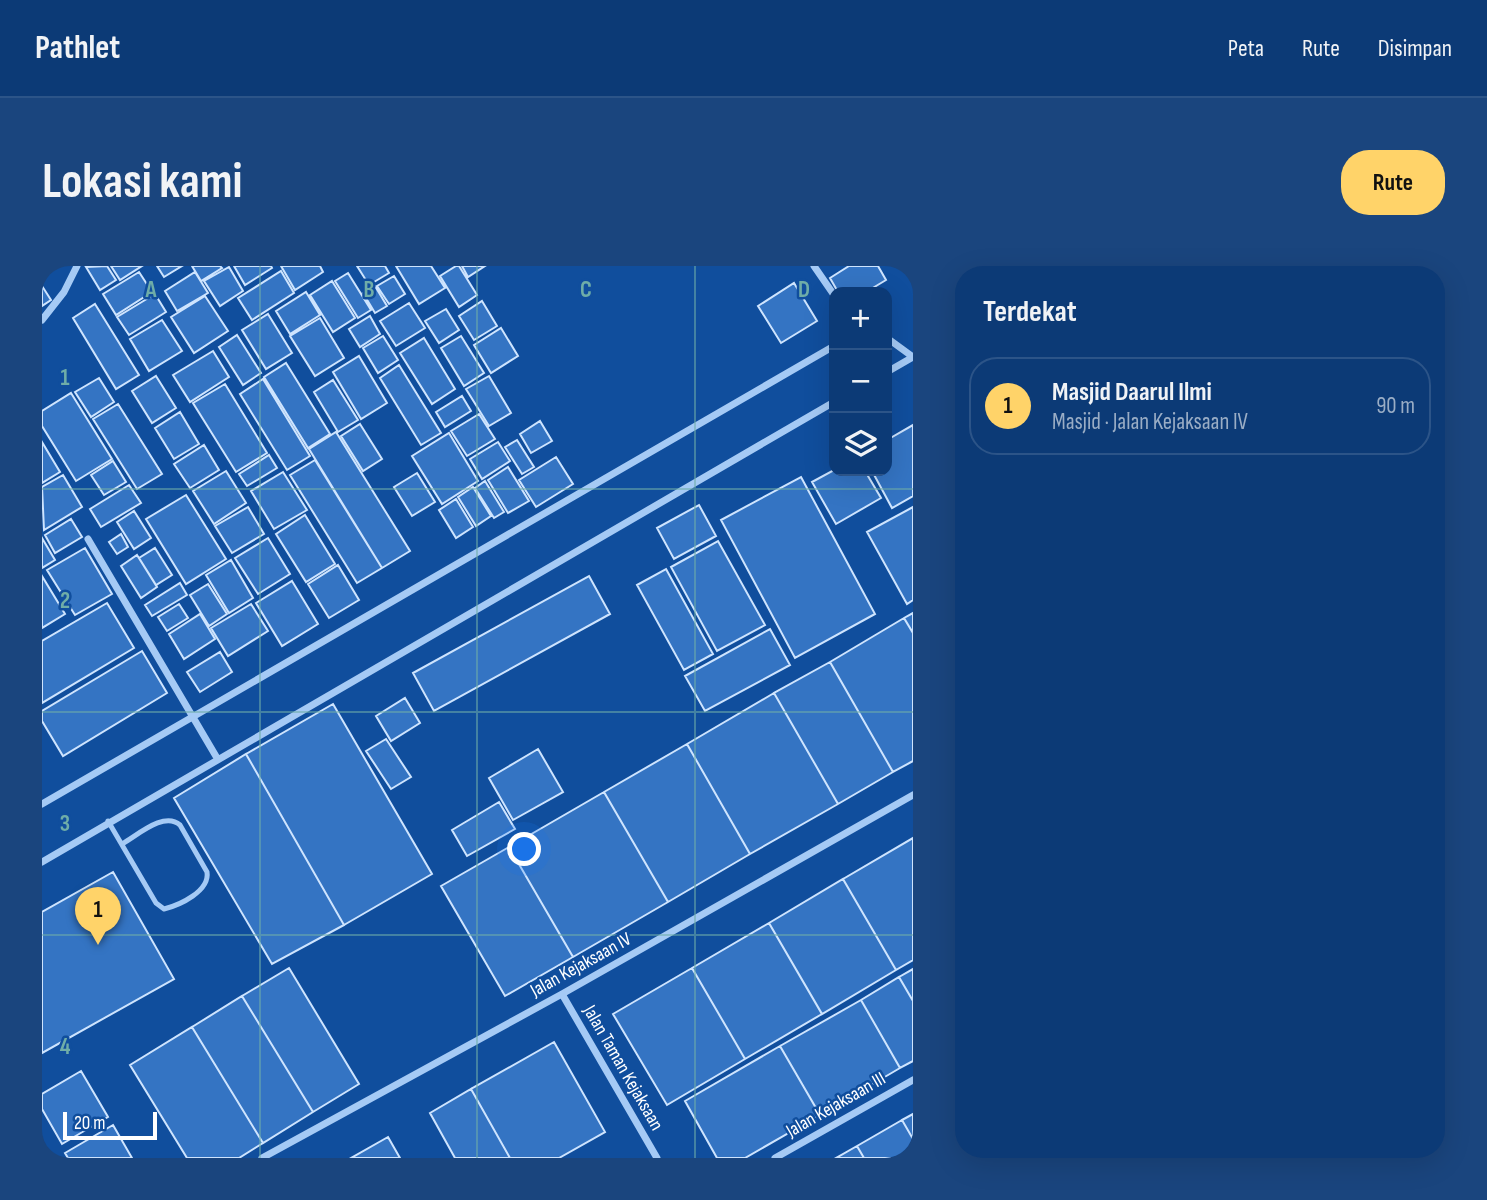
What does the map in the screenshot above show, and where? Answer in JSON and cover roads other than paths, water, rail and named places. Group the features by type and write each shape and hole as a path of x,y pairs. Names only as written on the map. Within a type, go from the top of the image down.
{"street":[{"path":"42,320 64,292 77,266"},
{"path":"814,266 829,288"},
{"path":"892,342 913,357 892,369"},
{"path":"42,804 829,349"},
{"path":"42,862 108,821 829,405"},
{"path":"88,539 217,758"},
{"name":"Jalan Kejaksaan IV","path":"262,1158 562,995 913,795"},
{"name":"Jalan Taman Kejaksaan","path":"562,995 657,1158"},
{"name":"Jalan Kejaksaan III","path":"775,1158 913,1080"}],"lane":[{"path":"108,821 156,903 164,909 174,906 204,887 208,881 207,872 180,825 174,820 165,819 122,844"}],"place":[{"name":"Masjid Daarul Ilmi","path":"98,945"}]}
